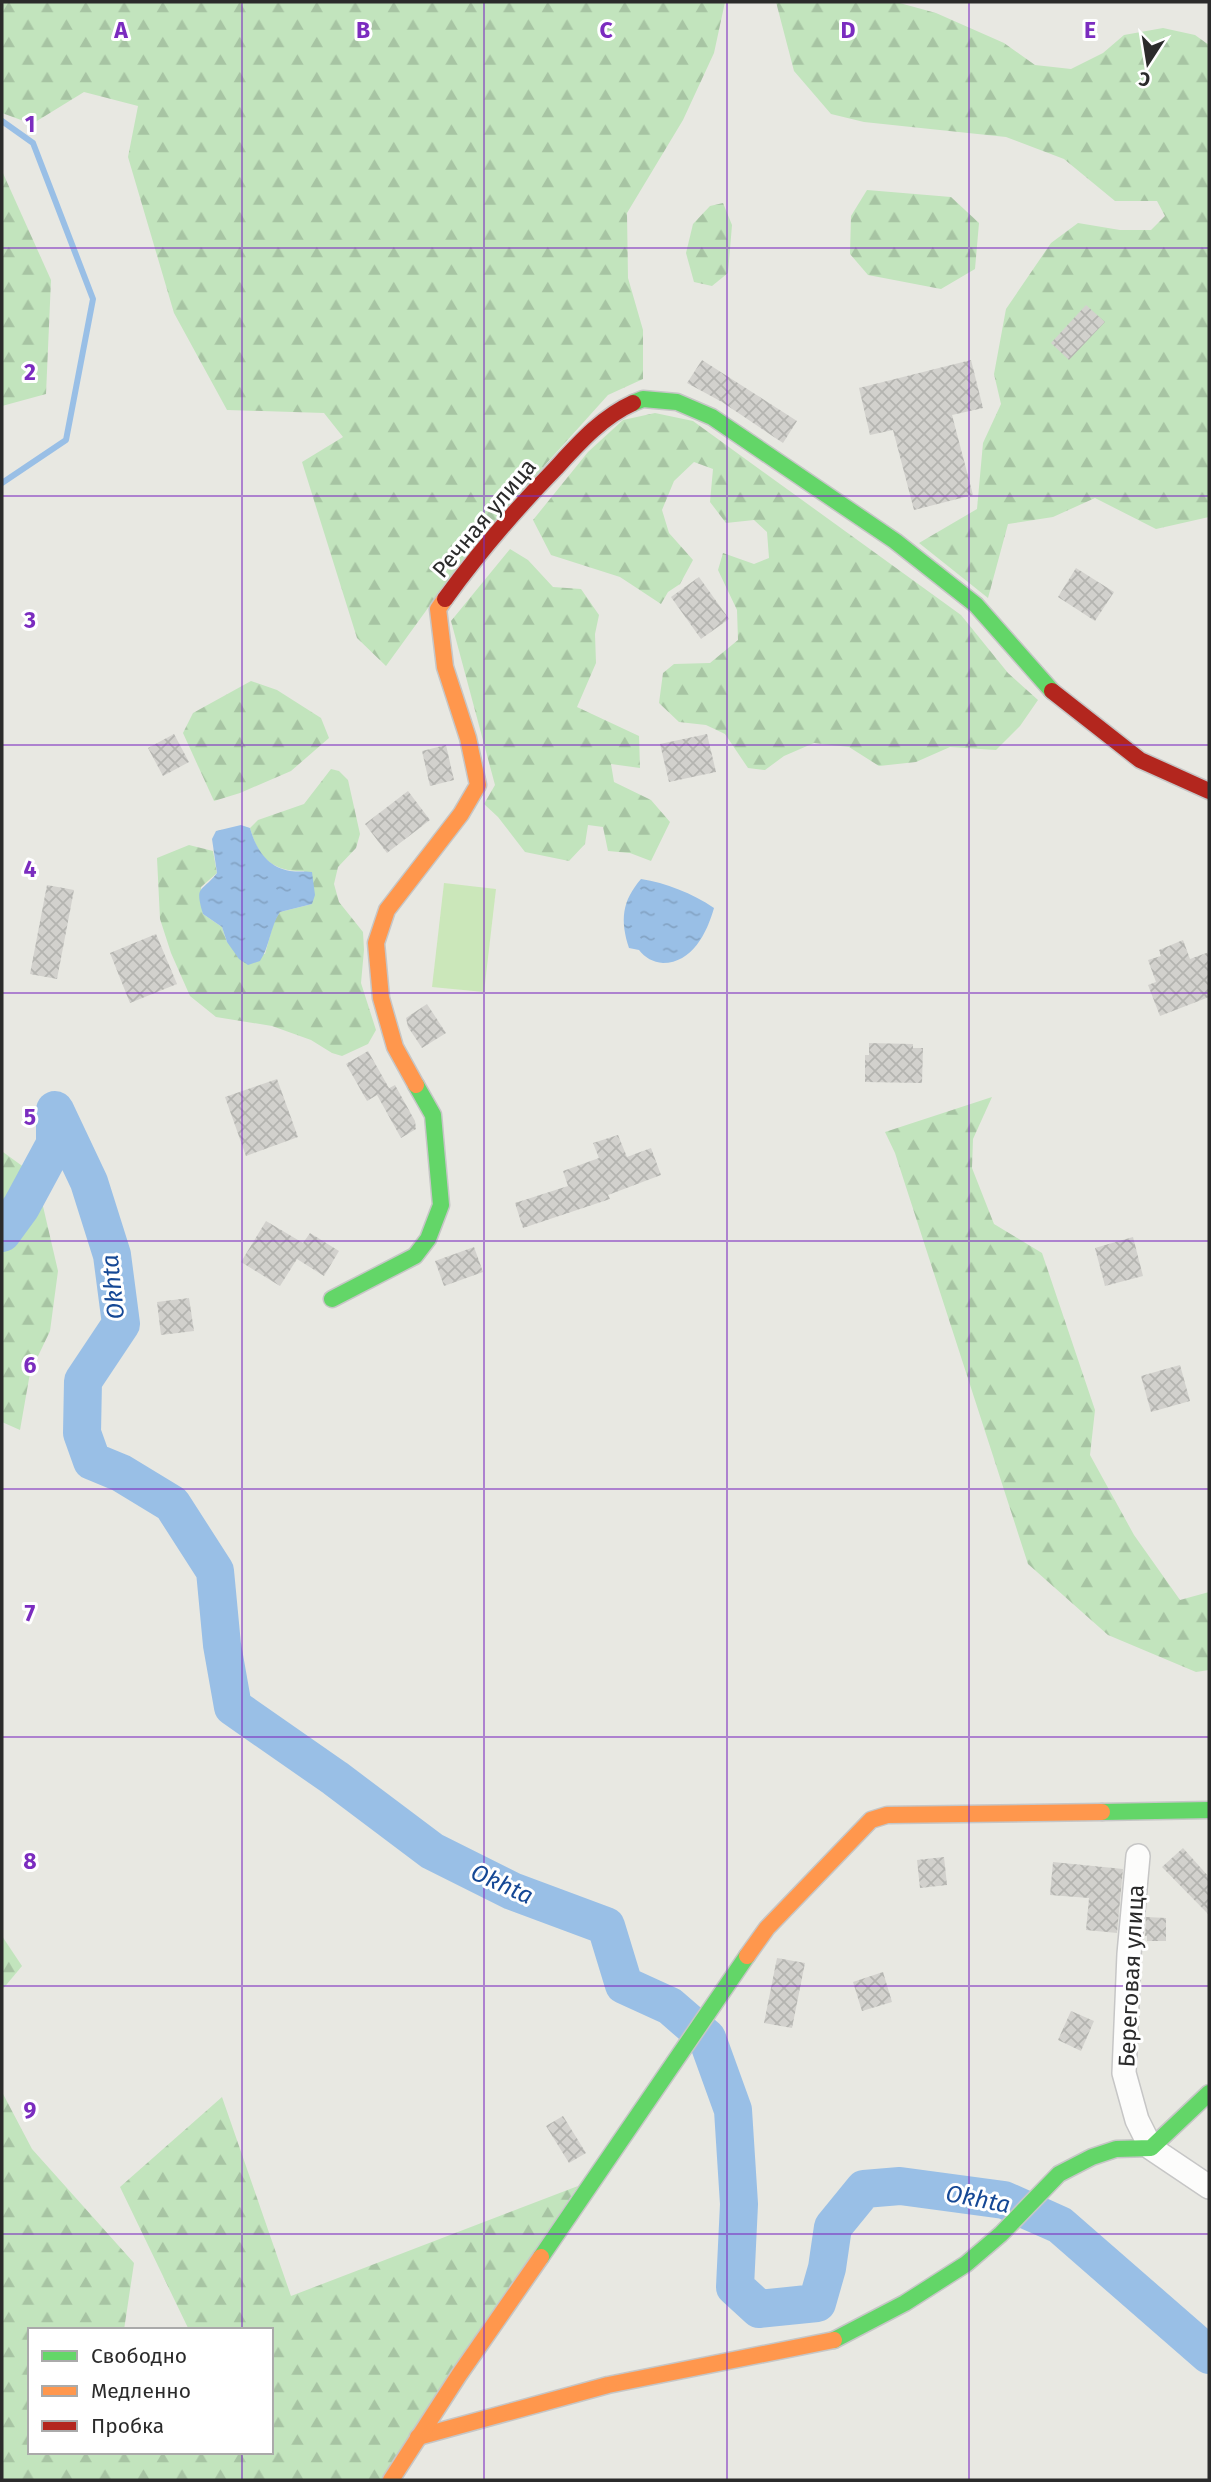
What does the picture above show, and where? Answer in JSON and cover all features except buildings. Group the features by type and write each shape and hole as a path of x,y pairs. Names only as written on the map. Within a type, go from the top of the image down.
{"street":[{"name":"Речная улица","path":"332,1299 415,1256 428,1239 441,1205 433,1115 395,1046 381,998 376,943 387,910 461,814 478,785 468,738 445,667 438,609 475,558 536,488 588,434 616,411 643,399 677,402 712,417 895,541 976,605 1049,689 1140,760 1209,791"},
{"path":"391,2480 459,2375 767,1928 871,1820 887,1815 1209,1810"},
{"name":"Береговая улица","path":"1138,1856 1129,1954 1124,2073 1137,2120 1151,2148"},
{"path":"1151,2148 1209,2093"},
{"path":"418,2437 608,2385 833,2341 905,2304 965,2263 1001,2234 1059,2174 1092,2157 1116,2150 1151,2148 1209,2187"}],"green space":[{"path":"2,2 725,2 714,53 683,120 627,213 628,278 643,330 643,379 608,395 475,543 386,666 357,638 302,462 343,437 324,413 227,410 174,313 128,157 138,106 84,92 32,124 2,113"},
{"path":"776,2 896,2 936,13 1004,43 1035,65 1071,69 1103,53 1124,35 1163,28 1195,35 1209,45 1209,517 1156,529 1095,498 1053,517 1008,524 988,598 919,543 977,509 983,443 1001,404 994,374 1006,309 1051,243 1078,223 1120,230 1151,230 1165,216 1157,201 1115,201 1064,159 1006,137 864,122 831,114 794,71"},
{"path":"2,171 51,280 46,394 2,406"},
{"path":"867,190 951,197 979,223 975,269 941,289 868,275 850,254 851,216"},
{"path":"723,203 732,225 728,273 712,286 694,282 686,253 693,224 710,206"},
{"path":"655,413 693,421 961,615 1008,673 1038,700 1020,726 996,750 950,747 916,762 879,766 849,747 814,743 784,756 765,770 748,768 725,734 706,725 679,722 659,703 663,673 674,664 710,663 738,640 737,610 718,570 723,553 754,564 769,558 767,532 754,520 726,523 710,502 713,469 694,462 674,481 662,510 669,533 693,560 680,584 668,592 661,604 620,577 551,555 533,520 588,452 623,420"},
{"path":"510,549 528,560 553,587 581,589 599,615 595,634 596,663 577,707 639,736 640,768 611,764 614,782 651,800 670,822 651,861 630,853 608,851 603,827 588,825 585,844 569,861 525,852 498,817 484,804 495,785 451,621"},
{"path":"251,681 277,690 321,718 329,738 291,771 214,801 183,733 193,713"},
{"path":"331,769 339,771 348,780 360,834 356,848 338,867 334,884 339,902 363,932 361,983 376,1030 368,1044 342,1056 311,1040 272,1026 216,1017 190,996 160,919 157,858 189,845 213,851 217,873 201,887 203,914 222,927 227,942 265,954 274,921 280,912 312,904 304,871 283,869 268,861 257,847 250,828 258,820 304,804"},
{"path":"444,883 496,889 484,992 432,987"},
{"path":"992,1097 973,1139 972,1168 994,1224 1042,1253 1095,1410 1090,1455 1134,1535 1180,1600 1209,1592 1209,1670 1196,1672 1108,1635 1028,1564 895,1153 885,1132"},
{"path":"3,1152 36,1176 58,1271 50,1331 30,1373 20,1430 2,1422"},
{"path":"2,1936 22,1966 2,1990"},
{"path":"2,2092 32,2149 134,2263 124,2328 28,2328 28,2454 273,2454 273,2328 188,2328 120,2187 222,2097 291,2296 578,2186 382,2480 2,2480"}],"water":[{"path":"241,825 250,828 259,850 275,866 290,871 312,872 315,895 312,904 280,912 260,961 248,965 239,959 227,942 222,927 203,914 199,898 201,890 217,873 212,839 216,831"},
{"path":"641,879 679,889 714,908 697,945 682,958 663,963 653,961 639,950 629,948 624,928 624,911 630,895"}],"waterway":[{"path":"2,121 33,143 93,299 66,440 2,483"},
{"name":"Okhta","path":"2,1233 21,1207 55,1144 55,1110 89,1182 112,1255 121,1324 83,1381 82,1433 92,1461 121,1473 172,1504 215,1571 222,1645 233,1707 335,1778 432,1851 512,1891 606,1926 624,1985 670,2006 707,2038 733,2110 739,2204 735,2287 759,2309 817,2303 827,2268 833,2227 864,2189 900,2186 1004,2200 1060,2225 1209,2355"}],"traffic: fast":[{"path":"633,403 643,399 677,402 712,417 895,541 976,605 1052,691"},
{"path":"332,1299 415,1256 428,1239 441,1205 433,1115 416,1085"},
{"path":"1102,1812 1209,1810"},
{"path":"541,2257 747,1956"},
{"path":"834,2340 905,2303 966,2264 1001,2234 1059,2174 1092,2157 1116,2149 1151,2148 1209,2093"}],"traffic: slow":[{"path":"416,1085 395,1047 381,998 376,943 387,910 461,814 478,785 468,738 445,667 438,609 445,599"},
{"path":"747,1956 767,1928 871,1820 887,1815 1102,1812"},
{"path":"391,2480 459,2375 541,2257"},
{"path":"418,2437 608,2385 834,2340"}],"traffic: jam":[{"path":"445,599 498,531 573,449 601,423 633,403"},
{"path":"1052,691 1140,760 1209,791"}]}
